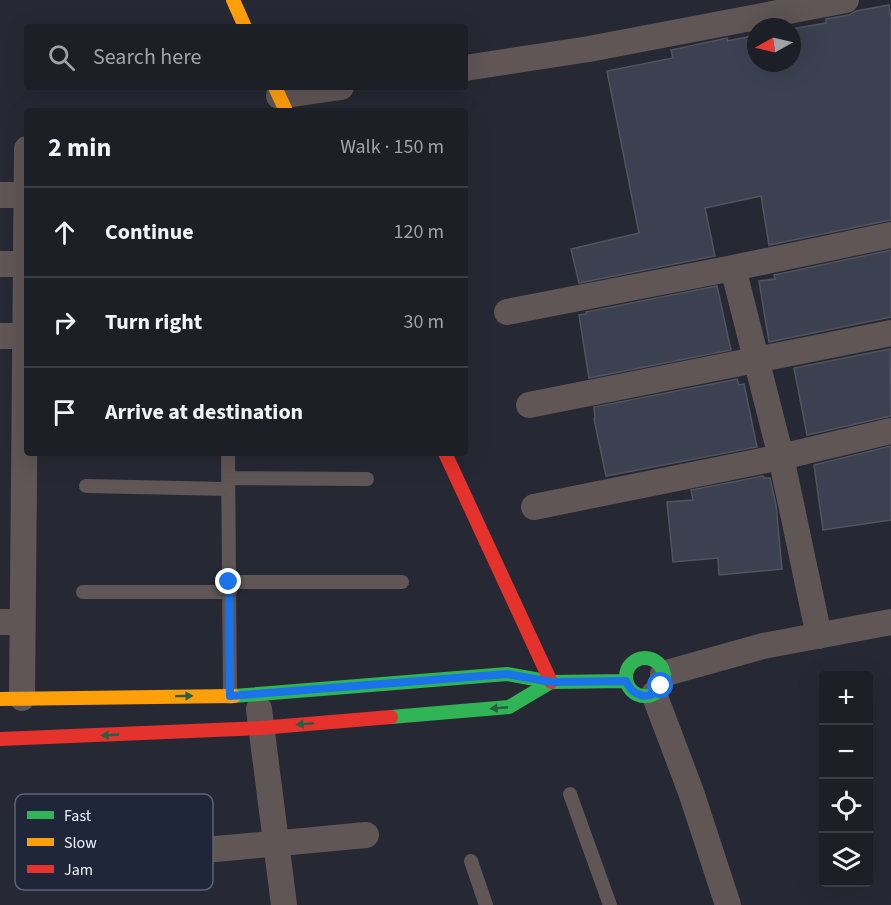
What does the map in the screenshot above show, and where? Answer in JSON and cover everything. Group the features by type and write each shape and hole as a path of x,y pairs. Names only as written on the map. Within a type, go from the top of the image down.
{"street":[{"path":"233,0 244,24"},
{"path":"468,68 589,49 846,0"},
{"path":"280,98 324,90"},
{"path":"0,195 24,195"},
{"path":"24,200 12,264 11,699 230,713 260,728 509,707 551,682"},
{"path":"507,312 891,235"},
{"path":"733,268 781,457 819,636"},
{"path":"529,405 891,333"},
{"path":"534,507 781,457 891,431"},
{"path":"446,456 551,682"},
{"path":"729,905 691,792 659,684 659,665 642,658 631,664 626,681 629,688 640,696 648,696 659,684 764,646 891,622"},
{"path":"0,738 34,739 230,713 257,694 507,674 551,682 626,681"},
{"path":"257,694 284,905"},
{"path":"213,850 366,836"}],"lane":[{"path":"228,456 230,713"},
{"path":"86,486 367,479"},
{"path":"83,592 402,582"},
{"path":"570,794 610,905"},
{"path":"471,861 486,905"}],"building":[{"path":"889,5 891,19 891,220 769,245 761,196 705,208 715,256 579,283 571,249 639,233 607,71 673,58 671,50 727,38 728,41 747,37 747,72 801,72 801,27 826,23 826,19 849,15 856,11"},
{"path":"891,250 891,317 769,342 759,281 775,279 774,275"},
{"path":"717,286 731,350 589,378 579,315"},
{"path":"890,349 891,416 807,435 794,368"},
{"path":"737,379 739,385 744,384 757,447 606,476 594,419 594,407"},
{"path":"891,446 891,520 823,530 814,465"},
{"path":"763,476 770,478 776,505 782,569 719,575 718,558 673,562 667,502 693,500 691,490"}],"traffic: fast":[{"path":"645,658 658,664 664,677 658,690 645,696 632,690 626,677 632,664 645,658"},
{"path":"234,696 507,674 551,682 626,681"},
{"path":"391,717 509,707 551,682"}],"traffic: slow":[{"path":"233,0 244,24"},
{"path":"276,90 285,108"},
{"path":"0,699 234,696"}],"traffic: jam":[{"path":"446,456 551,682"},
{"path":"0,739 260,728 391,717"}],"route":[{"path":"229,582 230,696 507,674 551,682 626,681 629,688 640,696 654,694 661,686"}]}
